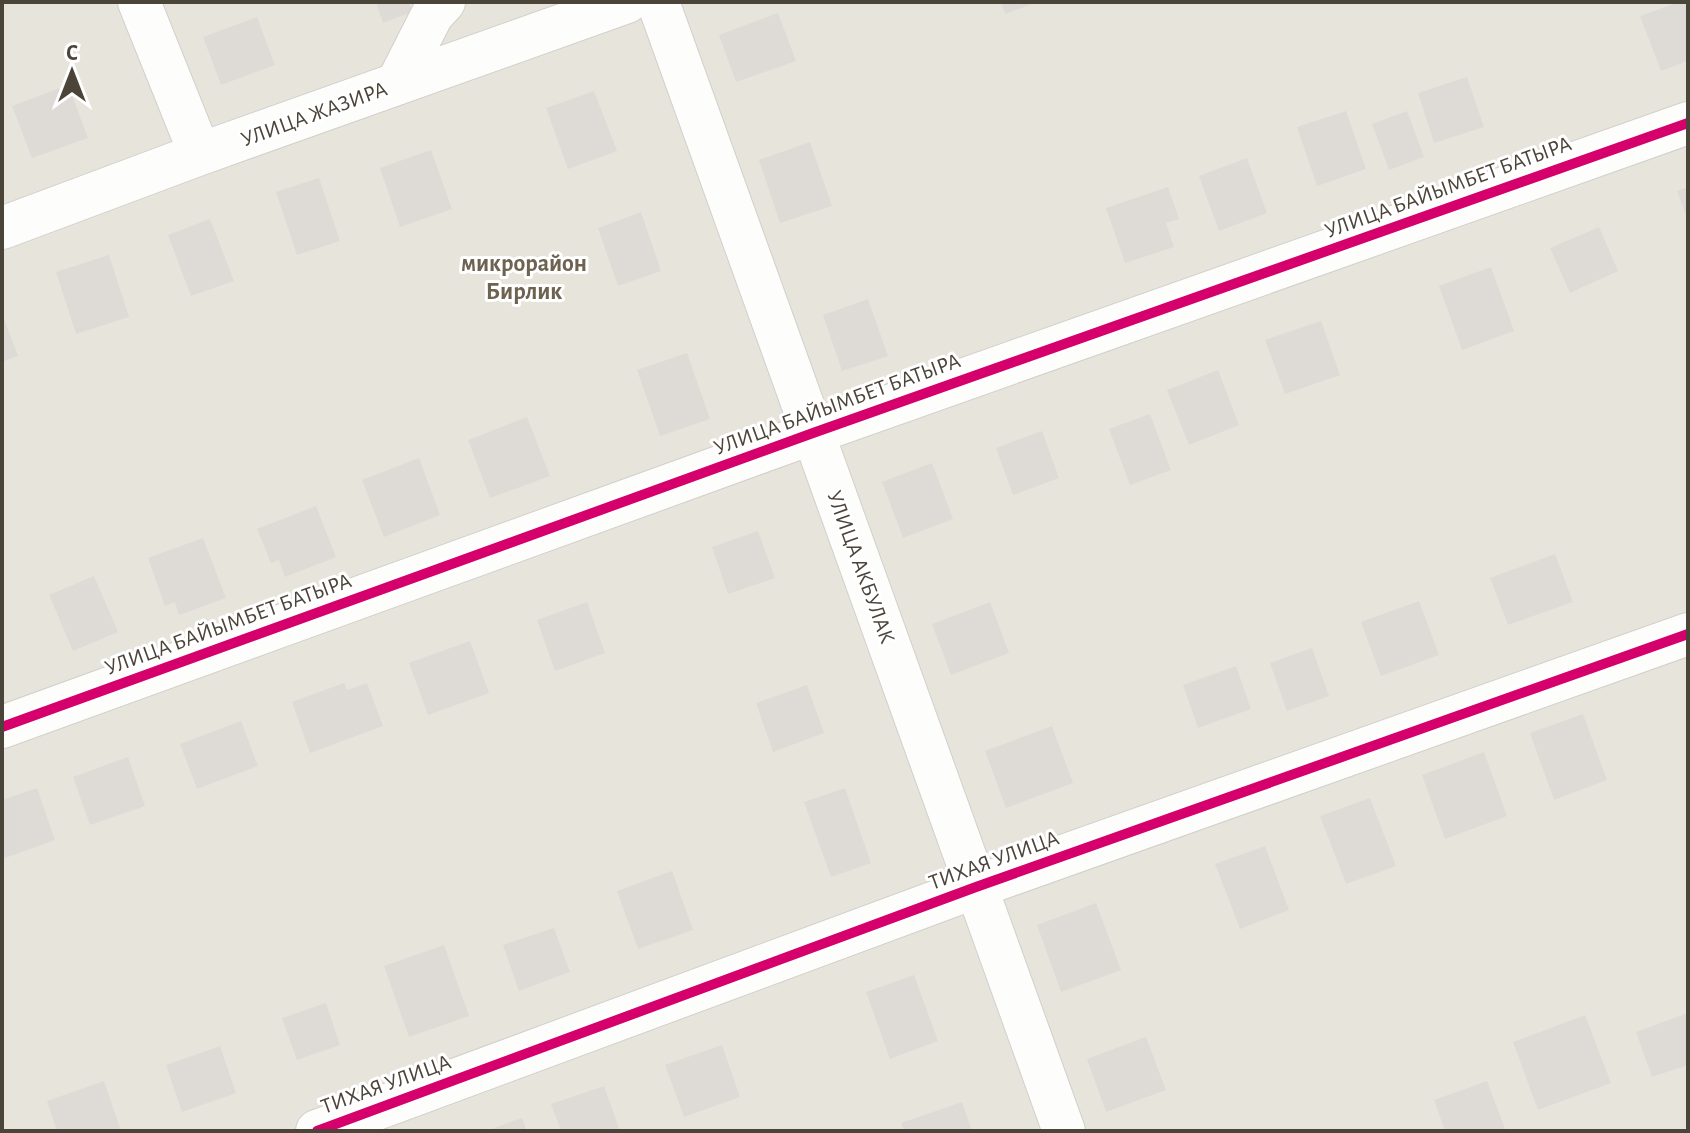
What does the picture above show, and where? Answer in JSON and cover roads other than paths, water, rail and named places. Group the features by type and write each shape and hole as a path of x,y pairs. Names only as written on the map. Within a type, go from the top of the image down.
{"street":[{"path":"139,2 200,154"},
{"path":"397,84 432,15 444,2"},
{"name":"УЛИЦА ЖАЗИРА","path":"2,228 627,2"},
{"name":"УЛИЦА АКБУЛАК","path":"658,2 1064,1131"},
{"name":"УЛИЦА БАЙЫМБЕТ БАТЫРА","path":"2,727 813,433 1688,123"},
{"name":"ТИХАЯ УЛИЦА","path":"317,1131 976,887 1688,634"}],"district":[{"name":"микрорайон Бирлик","path":"524,278"}]}
